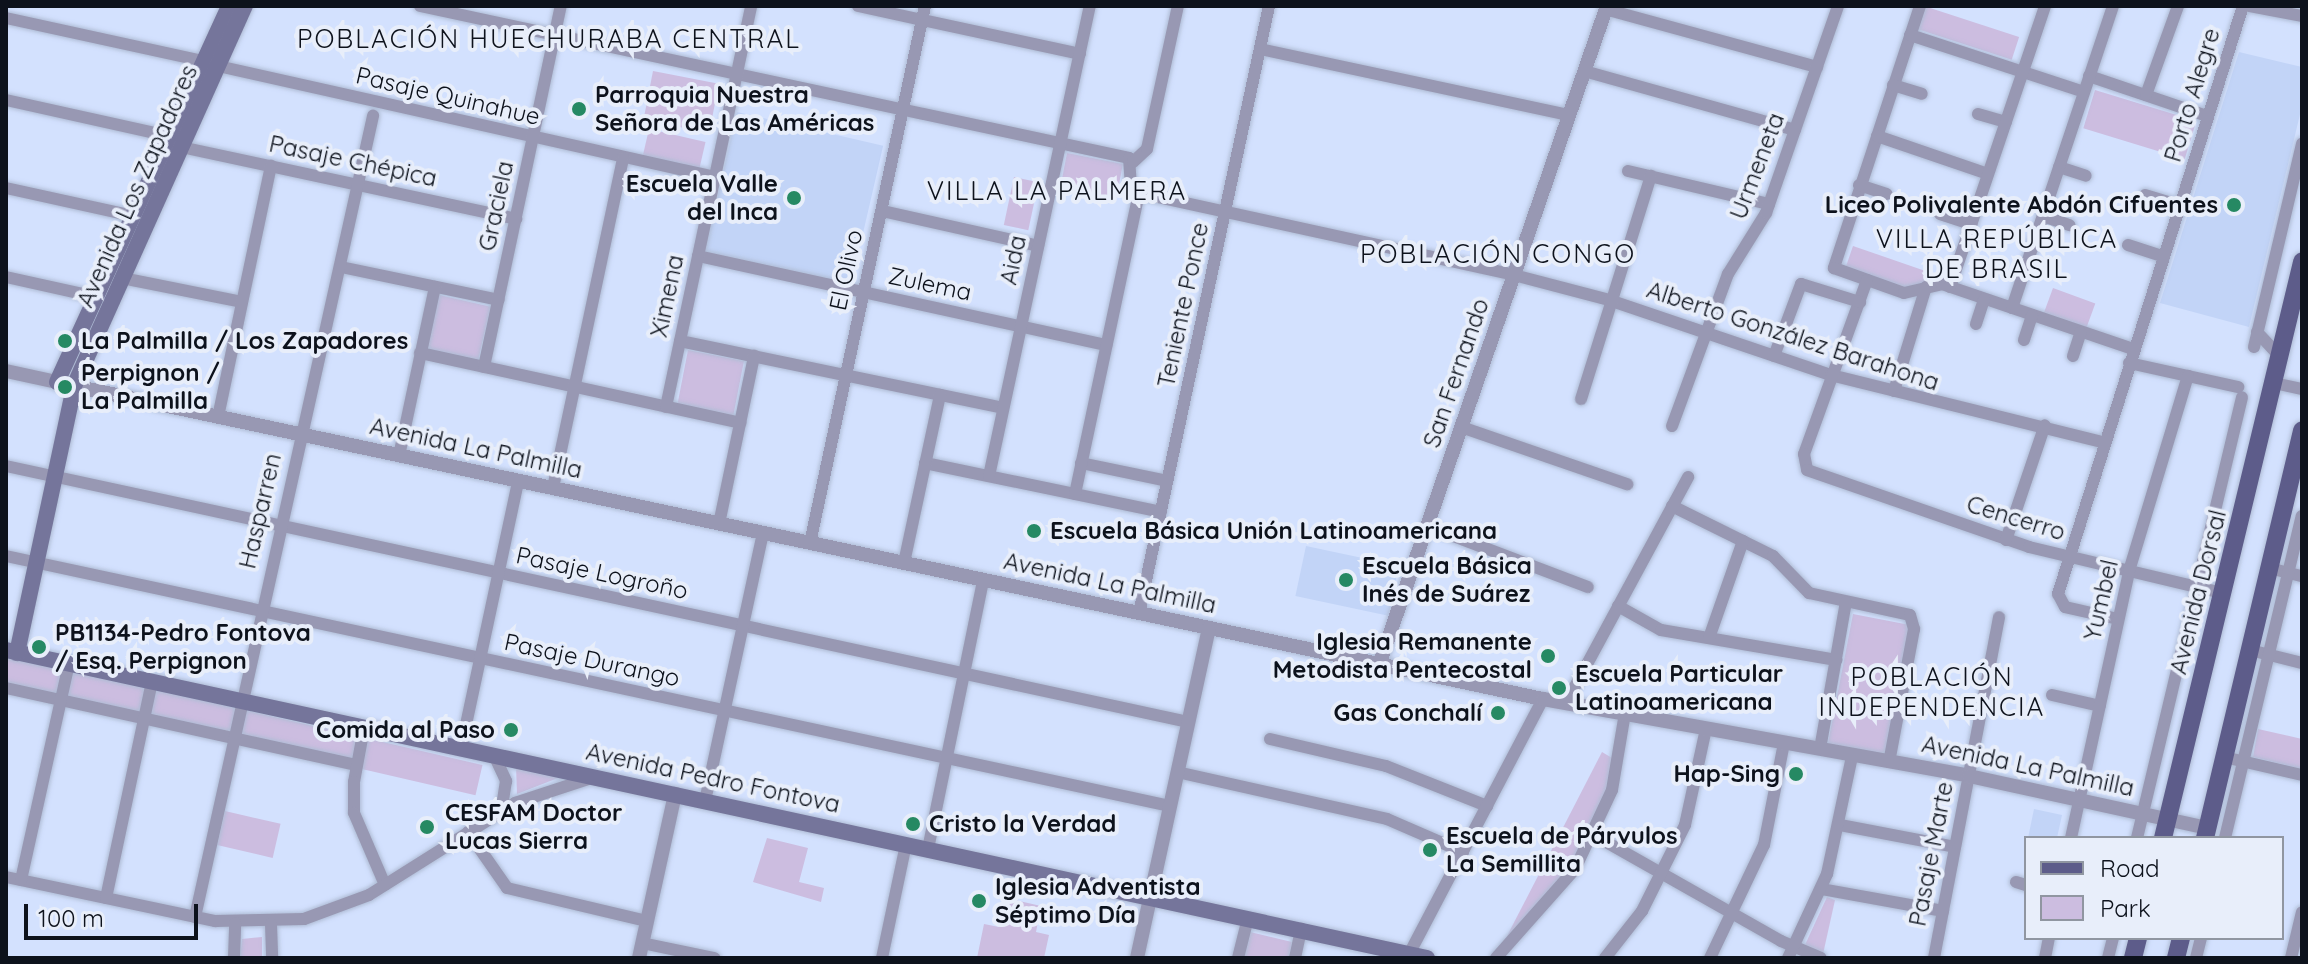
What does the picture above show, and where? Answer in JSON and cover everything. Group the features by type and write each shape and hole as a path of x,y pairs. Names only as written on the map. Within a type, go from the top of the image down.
{"main road":[{"name":"Avenida Los Zapadores","path":"211,63 229,6"},
{"name":"Avenida Los Zapadores","path":"65,384 122,278 175,142 211,63 245,6"},
{"name":"Avenida Los Zapadores","path":"65,384 96,297 133,216 175,142"},
{"name":"Avenida Dorsal","path":"2165,829 2302,262"},
{"path":"11,652 55,477 65,384"},
{"path":"2206,833 2269,568 2295,487 2302,430"},
{"name":"Avenida Pedro Fontova","path":"11,652 1427,958"}],"street":[{"path":"420,6 1133,162"},
{"name":"Graciela","path":"484,367 561,6"},
{"name":"Ximena","path":"666,407 751,6"},
{"path":"858,6 1080,54"},
{"name":"El Olivo","path":"810,543 925,6"},
{"name":"Aida","path":"989,476 1090,6"},
{"path":"1075,494 1139,193 1130,184 1133,162 1147,149 1178,6"},
{"name":"Teniente Ponce","path":"1139,613 1269,6"},
{"name":"Urmeneta","path":"1672,426 1728,274 1769,204 1838,6"},
{"path":"1920,6 1833,265 1910,294 1926,287 1950,287 2133,349"},
{"path":"1950,287 2045,6"},
{"path":"2012,308 2113,6"},
{"path":"2146,95 2178,6"},
{"name":"Porto Alegre","path":"2118,619 2059,603 2133,349 2243,6"},
{"path":"2249,6 2302,16"},
{"path":"1606,8 1817,67"},
{"name":"San Fernando","path":"1379,665 1606,8"},
{"name":"Pasaje Quinahue","path":"6,18 715,177"},
{"path":"1910,35 2084,92"},
{"path":"1260,49 1569,115"},
{"path":"1584,71 1795,130"},
{"path":"2089,76 2207,116"},
{"path":"1893,85 1922,94"},
{"name":"Pasaje Chépica","path":"6,100 271,166 516,219"},
{"path":"1978,114 2006,122"},
{"name":"Hasparren","path":"195,917 279,526 341,267 373,116"},
{"path":"1877,136 1988,174"},
{"path":"2254,347 2302,144"},
{"path":"553,488 623,158"},
{"path":"218,417 271,166"},
{"path":"2059,167 2086,176"},
{"path":"1628,171 1769,204"},
{"path":"1581,399 1609,300 1651,176"},
{"path":"1859,185 1887,194"},
{"path":"6,188 133,216"},
{"name":"Alberto González Barahona","path":"1139,193 1514,275 1609,300 1831,375 1960,411 2045,425 2105,443"},
{"path":"2145,195 2180,206"},
{"path":"882,211 1038,246"},
{"path":"1940,214 1971,224"},
{"path":"2043,216 2069,225"},
{"path":"2128,245 2164,257"},
{"name":"Zulema","path":"698,256 1106,345"},
{"path":"341,267 499,300"},
{"path":"6,277 96,297"},
{"path":"122,278 242,302"},
{"path":"1831,375 1867,280"},
{"path":"1774,356 1801,284 1860,302"},
{"path":"399,456 435,287"},
{"path":"1894,391 1926,287"},
{"path":"1976,324 1984,299"},
{"path":"2024,340 2032,315"},
{"path":"2073,356 2081,332"},
{"path":"2257,332 2280,357"},
{"path":"680,341 1003,408"},
{"path":"420,353 740,423"},
{"path":"719,524 754,356"},
{"path":"2129,363 2188,376"},
{"name":"Avenida La Palmilla","path":"6,371 1543,699 1969,776 2143,815 2165,829 2206,833"},
{"name":"Cencerro","path":"1831,375 1805,466 1815,475 2006,540 2222,593"},
{"name":"Avenida Dorsal","path":"2138,836 2198,587 2240,392 2188,376"},
{"name":"Yumbel","path":"2071,836 2129,571 2188,376"},
{"path":"2274,383 2302,389"},
{"path":"904,563 940,395"},
{"path":"2006,540 2045,425"},
{"path":"1461,427 1627,484"},
{"path":"925,463 1161,512"},
{"path":"1081,463 1167,481"},
{"name":"Pasaje Logroño","path":"6,466 1188,722"},
{"path":"1566,703 1688,477"},
{"path":"461,748 518,481"},
{"path":"1672,506 1778,560 1809,593 1906,613 1914,622 1889,762"},
{"path":"2226,836 2269,655 2296,574 2302,516"},
{"path":"1427,526 1588,587"},
{"path":"705,801 763,533"},
{"path":"1709,638 1743,541"},
{"name":"Pasaje Durango","path":"6,556 1170,806"},
{"path":"2269,568 2296,574"},
{"path":"928,849 983,580"},
{"path":"1820,749 1846,602"},
{"path":"1618,606 1661,630 1836,660"},
{"name":"Pasaje Marte","path":"1934,958 1999,617"},
{"path":"1137,958 1209,628"},
{"path":"2250,650 2302,663"},
{"path":"21,880 69,664"},
{"path":"106,898 152,682"},
{"path":"6,688 356,765"},
{"path":"2052,695 2100,706"},
{"path":"1408,955 1543,699"},
{"path":"1496,958 1563,886 1592,834 1612,790 1625,713"},
{"path":"364,728 356,765 354,813 359,835 385,885"},
{"path":"1605,958 1635,923 1688,818 1706,729"},
{"path":"1270,739 1386,766 1487,806"},
{"path":"1710,958 1764,845 1784,743"},
{"path":"494,755 506,781 501,811"},
{"path":"1790,953 1821,889 1840,825 1852,756"},
{"path":"2224,757 2302,775"},
{"path":"1177,772 1387,819 1463,852"},
{"path":"6,877 195,917 271,924 334,911 385,885 501,811 545,790 599,778"},
{"path":"639,958 675,794"},
{"path":"1840,825 1955,847"},
{"path":"468,832 498,880 514,891 647,921"},
{"path":"1592,834 1733,912 1790,953 1821,958"},
{"path":"882,958 906,844"},
{"path":"1821,889 1943,911"},
{"path":"2291,958 2298,942 2302,912"},
{"path":"1238,958 1248,918"},
{"path":"234,958 235,923"},
{"path":"271,924 272,958"},
{"path":"1295,958 1301,929"},
{"path":"642,943 714,958"}],"shaded area":[{"name":"Liceo Polivalente Abdón Cifuentes","path":"2239,52 2302,67 2302,106 2249,327 2160,303"},
{"name":"Escuela Valle del Inca","path":"737,112 883,146 851,286 705,252"},
{"name":"Escuela Básica Inés de Suárez","path":"1306,546 1399,566 1388,616 1295,596"},
{"path":"2034,809 2062,815 2057,836 2028,836"}],"green space":[{"path":"1924,6 2019,37 2012,60 1917,29"},
{"path":"653,71 719,84 709,133 643,120"},
{"path":"2095,90 2196,121 2185,159 2083,128"},
{"path":"649,129 706,142 699,168 643,155"},
{"path":"1067,153 1123,164 1116,198 1060,187"},
{"path":"1014,177 1038,182 1028,230 1004,225"},
{"path":"1853,246 1933,274 1926,295 1846,268"},
{"path":"2053,288 2095,303 2086,329 2044,313"},
{"path":"435,294 491,307 478,361 422,349"},
{"path":"688,350 744,361 733,416 677,405"},
{"path":"1853,614 1910,625 1885,755 1828,744"},
{"path":"6,655 482,765 475,795 6,687"},
{"path":"2258,729 2302,739 2302,769 2253,757"},
{"path":"1602,752 1612,758 1608,786 1569,869 1506,938"},
{"path":"516,766 563,776 517,794"},
{"path":"225,811 281,824 273,858 217,845"},
{"path":"767,838 808,848 799,882 824,888 821,902 753,882"},
{"path":"1827,897 1835,900 1823,954 1804,947"},
{"path":"1006,898 1041,906 1036,932 1049,935 1044,958 977,958 984,924 999,927"},
{"path":"1250,932 1292,942 1289,958 1244,958"},
{"path":"262,937 262,958 240,958 242,939"}],"place":[{"name":"Parroquia Nuestra Señora de Las Américas","path":"579,109"},
{"name":"Escuela Valle del Inca","path":"794,198"},
{"name":"Liceo Polivalente Abdón Cifuentes","path":"2234,205"},
{"name":"La Palmilla / Los Zapadores","path":"65,341"},
{"name":"Perpignon / La Palmilla","path":"65,387"},
{"name":"Escuela Básica Unión Latinoamericana","path":"1034,531"},
{"name":"Escuela Básica Inés de Suárez","path":"1346,580"},
{"name":"PB1134-Pedro Fontova / Esq. Perpignon","path":"39,647"},
{"name":"Iglesia Remanente Metodista Pentecostal","path":"1548,656"},
{"name":"Escuela Particular Latinoamericana","path":"1559,688"},
{"name":"Gas Conchalí","path":"1498,713"},
{"name":"Comida al Paso","path":"511,730"},
{"name":"Hap-Sing","path":"1796,774"},
{"name":"Cristo la Verdad","path":"913,824"},
{"name":"CESFAM Doctor Lucas Sierra","path":"427,827"},
{"name":"Escuela de Párvulos La Semillita","path":"1430,850"},
{"name":"Iglesia Adventista Séptimo Día","path":"979,901"}],"district":[{"name":"POBLACIÓN HUECHURABA CENTRAL","path":"549,39"},
{"name":"VILLA LA PALMERA","path":"1057,191"},
{"name":"POBLACIÓN CONGO","path":"1498,254"},
{"name":"VILLA REPÚBLICA DE BRASIL","path":"1997,254"},
{"name":"POBLACIÓN INDEPENDENCIA","path":"1932,692"}]}
